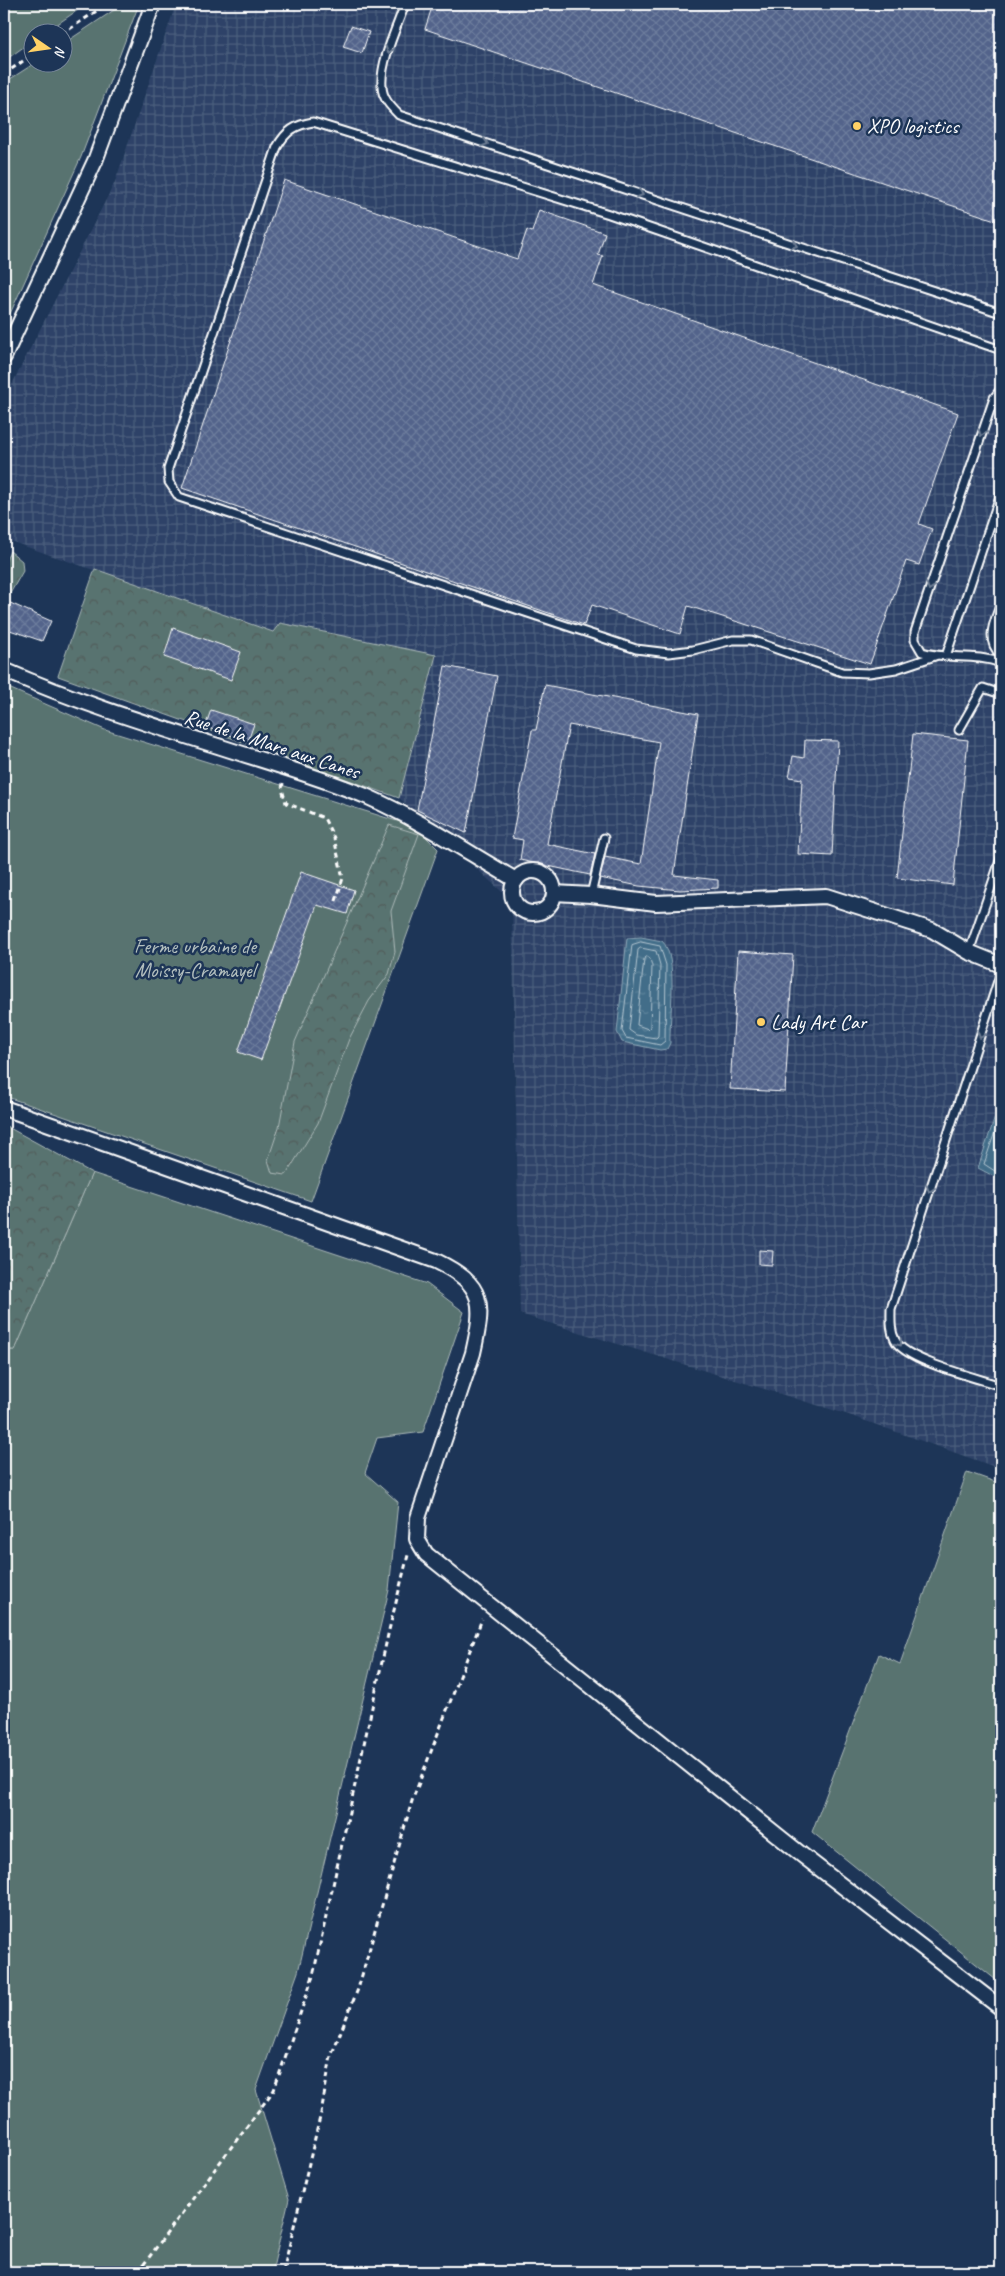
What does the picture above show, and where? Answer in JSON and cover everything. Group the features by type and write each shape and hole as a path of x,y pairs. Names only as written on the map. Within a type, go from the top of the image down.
{"street":[{"path":"4,357 94,161 153,4"},
{"name":"Rue de la Mare aux Canes","path":"4,670 39,686 141,722 287,768 367,797 412,819 516,880"},
{"path":"537,872 547,877 554,887 554,893 549,906 544,910 531,913 519,908 513,898 512,891 516,880 525,873 537,872"},
{"path":"554,893 591,895 656,903 826,896 932,930 969,952 1001,965"},
{"path":"4,1108 436,1261 458,1271 472,1286 480,1304 479,1326 473,1353 418,1518 417,1539 426,1554 802,1855 1001,2008"}],"lane":[{"path":"405,4 384,66 381,87 388,105 399,115 1001,313"},
{"path":"935,656 896,669 869,673 842,672 751,640 734,640 693,650 669,652 636,649 179,497 169,482 168,469 277,147 284,134 302,124 314,122 609,214 1001,350"},
{"path":"1001,389 994,398 915,632 915,640 922,652 935,656 970,656 1001,663"},
{"path":"946,656 1001,493"},
{"path":"1001,603 991,632 991,641 1001,655"},
{"path":"959,730 983,688 1001,694"},
{"path":"591,895 604,838"},
{"path":"969,952 1001,858"},
{"path":"1001,972 891,1309 891,1327 895,1342 908,1352 924,1361 1001,1386"}],"path":[{"path":"72,27 107,4"},
{"path":"4,74 22,62"},
{"path":"287,768 282,789 286,803 324,818 334,838 343,878 335,904"},
{"path":"138,2272 274,2090 313,1976 389,1630 411,1546"},
{"path":"283,2272 321,2113 331,2056 358,1989 412,1801 488,1604"}],"shaded area":[{"path":"176,4 1001,4 1001,1469 846,1414 520,1314 512,901 399,798 436,655 273,632 4,539 4,400 115,182"}],"green space":[{"path":"4,4 85,5 60,22 22,22 22,48 4,61"},
{"path":"123,4 139,4 81,157 4,327 4,83 22,71 72,72 72,38"},
{"path":"10,551 22,561 23,571 4,604 4,565"},
{"path":"95,569 273,632 280,623 436,655 399,798 58,676"},
{"name":"Ferme urbaine de Moissy-Cramayel","path":"4,686 105,730 416,827 438,849 311,1201 4,1096"},
{"path":"389,825 419,834 391,911 395,952 389,974 369,1001 349,1039 318,1123 286,1175 272,1173 268,1160 279,1127 295,1042"},
{"path":"4,1125 92,1173 15,1350 4,1350"},
{"path":"92,1173 427,1284 464,1312 423,1432 377,1438 365,1473 398,1502 389,1590 298,1972 256,2090 289,2199 272,2272 4,2272 4,1350 15,1350"},
{"path":"967,1472 1001,1484 1001,1984 812,1832 879,1654 900,1664"}],"water":[{"path":"641,937 662,941 667,949 670,960 672,1004 670,1043 667,1049 660,1050 622,1042 617,1032 627,938"},
{"path":"1001,1099 1001,1180 978,1168"}],"building":[{"name":"XPO logistics","path":"433,4 1001,4 1001,222 425,29"},
{"path":"351,26 369,32 362,53 343,47"},
{"path":"284,180 517,259 527,230 532,232 539,210 605,233 598,255 603,256 593,285 958,413 919,524 932,529 919,565 906,561 870,664 688,606 680,634 592,605 584,625 182,488"},
{"path":"8,602 51,621 42,641 4,628 4,611"},
{"path":"173,628 241,652 231,680 164,657"},
{"path":"445,666 497,676 466,833 417,810"},
{"path":"545,685 698,714 674,875 718,880 718,888 680,890 639,886 600,878 605,857 641,864 659,742 569,725 547,844 595,854 590,875 520,860 523,840 512,838 532,730 536,730"},
{"path":"211,710 254,724 248,741 205,727"},
{"path":"913,734 968,740 953,885 897,878"},
{"path":"805,740 838,741 832,856 798,854 802,779 789,777 793,756 804,758"},
{"path":"301,872 354,890 347,914 317,905 261,1060 238,1052"},
{"path":"738,951 793,955 785,1092 730,1089"},
{"path":"759,1250 773,1251 772,1265 759,1264"}],"place":[{"name":"XPO logistics","path":"857,126"},
{"name":"Lady Art Car","path":"761,1022"}]}
